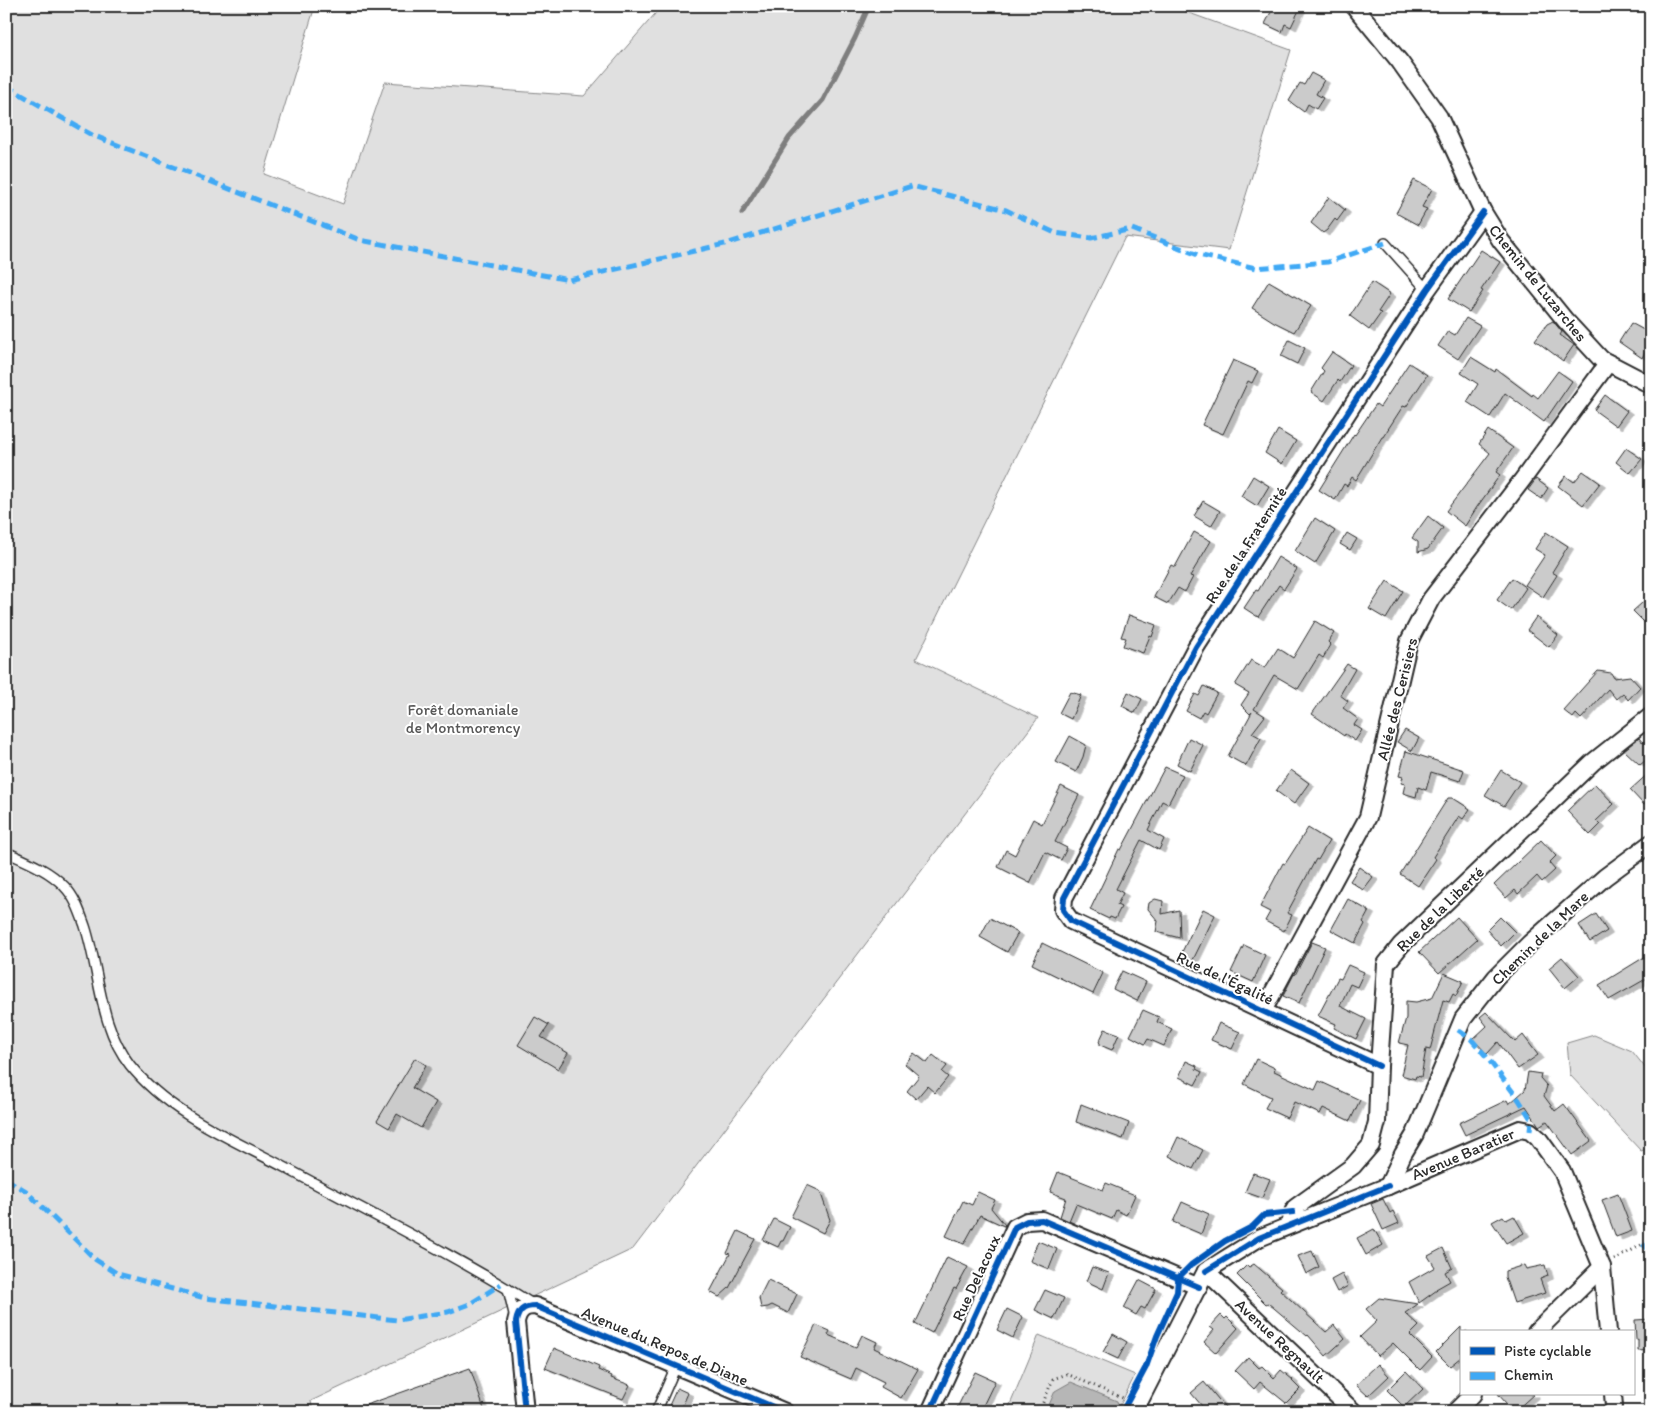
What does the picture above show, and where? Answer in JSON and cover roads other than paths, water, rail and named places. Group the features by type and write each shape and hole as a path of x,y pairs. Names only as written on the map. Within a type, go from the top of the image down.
{"street":[{"name":"Chemin de Luzarches","path":"1354,6 1400,62 1439,117 1483,212 1501,241 1565,320 1601,359 1651,385"},
{"name":"Rue de la Fraternité","path":"1063,910 1064,898 1196,647 1427,290 1483,212"},
{"name":"Allée des Cerisiers","path":"1262,1011 1368,817 1409,641 1431,599 1523,479 1608,363"},
{"name":"Rue de la Liberté","path":"1290,1225 1296,1207 1353,1166 1371,1145 1377,1122 1386,964 1401,945 1593,762 1651,716"},
{"name":"Chemin de la Mare","path":"1388,1186 1415,1134 1463,1019 1496,977 1530,943 1605,877 1651,843"},
{"name":"Rue de l'Égalité","path":"1063,910 1071,921 1379,1066"},
{"name":"Avenue Baratier","path":"1206,1271 1258,1238 1388,1186 1520,1129 1530,1131 1538,1138 1562,1171 1602,1266 1608,1330"},
{"name":"Rue Delacoux","path":"930,1412 1015,1227 1027,1221 1042,1220 1199,1287"},
{"path":"1538,1330 1602,1266"},
{"path":"1129,1406 1199,1287 1206,1271"},
{"name":"Avenue Regnault","path":"1206,1271 1354,1412"},
{"path":"524,1412 516,1322 521,1309 535,1306"},
{"name":"Avenue du Repos de Diane","path":"535,1306 785,1412"},
{"path":"1456,1412 1471,1396"},
{"path":"1612,1412 1614,1406 1613,1396"}],"lane":[{"path":"1385,243 1427,290"},
{"path":"6,852 46,872 65,887 73,897 90,941 107,1021 116,1044 129,1064 151,1088 199,1122 478,1270 535,1306"},
{"path":"508,1289 516,1322"},
{"path":"656,1412 676,1366"}],"waterway":[{"path":"742,213 789,138 823,100 869,6"}],"park label":[{"name":"Forêt domaniale de Montmorency","path":"463,718"}]}
